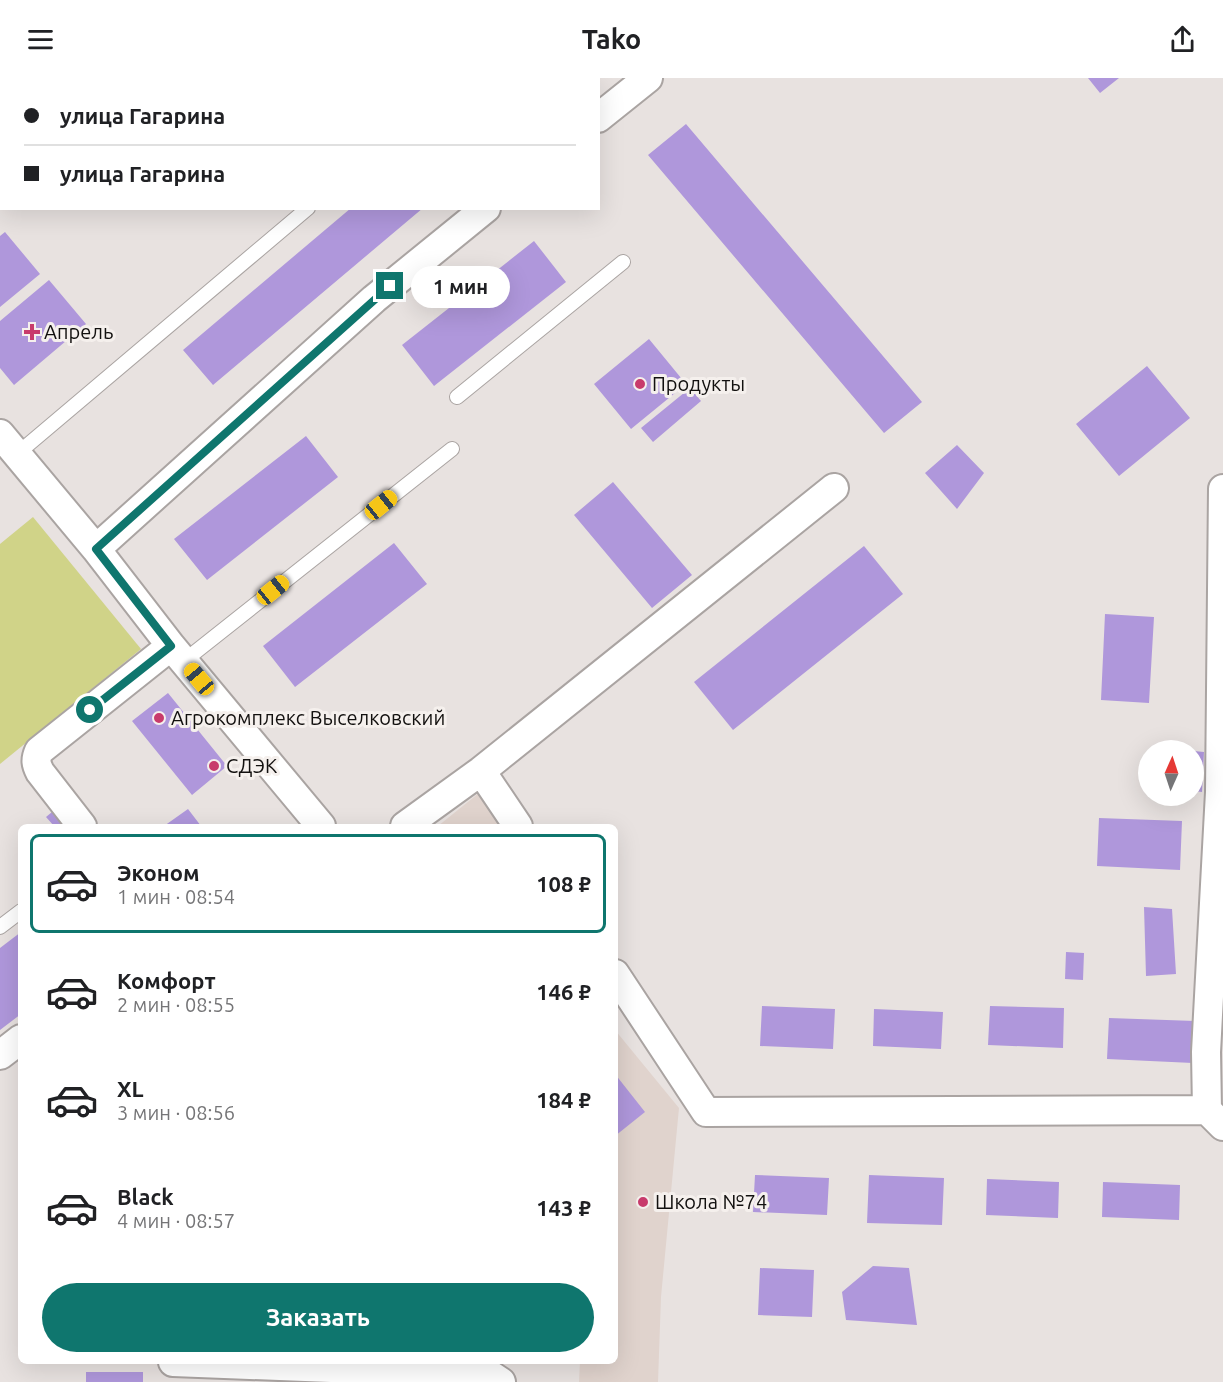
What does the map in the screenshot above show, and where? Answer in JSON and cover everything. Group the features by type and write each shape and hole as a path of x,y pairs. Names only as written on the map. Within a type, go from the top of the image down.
{"street":[{"path":"600,116 648,78"},
{"path":"96,549 374,300 484,210"},
{"path":"8,444 319,824"},
{"path":"408,824 481,771 834,488"},
{"path":"618,979 706,1112 1215,1118 1206,1052 1221,792 1223,489"},
{"path":"80,824 36,765 39,751 178,654"},
{"path":"481,771 517,824"},
{"path":"0,1055 18,1041"},
{"path":"173,1368 489,1374 501,1382"}],"lane":[{"path":"8,444 305,210"},
{"path":"457,397 623,262"},
{"path":"178,654 452,449"},
{"path":"0,927 18,912"}],"shaded area":[{"path":"479,793 506,824 440,824"},
{"name":"Школа №74","path":"618,1034 679,1108 661,1297 658,1382 579,1382 580,1364 618,1364"}],"green space":[{"path":"33,517 141,649 0,764 0,544"}],"building":[{"path":"1088,78 1119,78 1100,93"},
{"path":"686,124 922,402 884,433 648,155"},
{"path":"349,210 421,210 213,385 183,350"},
{"path":"5,232 40,274 0,307 0,236"},
{"path":"534,241 566,282 434,386 402,345"},
{"path":"49,280 86,324 14,385 0,368 0,321"},
{"name":"Продукты","path":"649,339 686,384 631,429 594,384"},
{"path":"1147,366 1190,418 1119,476 1076,424"},
{"path":"690,388 701,401 653,442 641,428"},
{"path":"306,436 338,477 207,580 174,539"},
{"path":"957,445 984,473 957,509 925,473"},
{"path":"613,482 692,575 652,608 574,515"},
{"path":"394,543 427,584 295,687 263,646"},
{"path":"864,546 903,594 733,730 694,682"},
{"path":"1105,614 1154,617 1149,703 1101,700"},
{"path":"168,693 227,766 192,795 132,721"},
{"path":"58,807 67,824 52,824 46,817"},
{"path":"188,809 199,824 167,824"},
{"path":"1099,818 1182,821 1180,870 1097,866"},
{"path":"1144,907 1172,909 1176,974 1146,976"},
{"path":"18,934 18,1016 0,1030 0,948"},
{"path":"1066,952 1084,953 1083,980 1065,979"},
{"path":"762,1006 835,1009 833,1049 760,1046"},
{"path":"990,1006 1064,1008 1063,1048 988,1045"},
{"path":"874,1009 943,1012 941,1049 873,1046"},
{"path":"1109,1018 1195,1021 1193,1063 1107,1059"},
{"path":"618,1078 645,1112 618,1134"},
{"path":"755,1175 829,1178 827,1215 753,1212"},
{"path":"869,1175 944,1178 942,1225 867,1223"},
{"path":"987,1179 1059,1182 1058,1218 986,1215"},
{"path":"1103,1182 1180,1185 1179,1220 1102,1217"},
{"path":"873,1266 909,1268 917,1325 846,1320 842,1292"},
{"path":"760,1268 814,1270 812,1317 758,1315"},
{"path":"86,1372 143,1372 143,1382 86,1382"}],"place":[{"name":"Апрель","path":"32,332"},
{"name":"Продукты","path":"640,384"},
{"name":"Агрокомплекс Выселковский","path":"159,718"},
{"name":"СДЭК","path":"214,766"},
{"name":"Школа №74","path":"643,1202"}],"route":[{"path":"90,710 171,646 96,549 390,286"}]}
